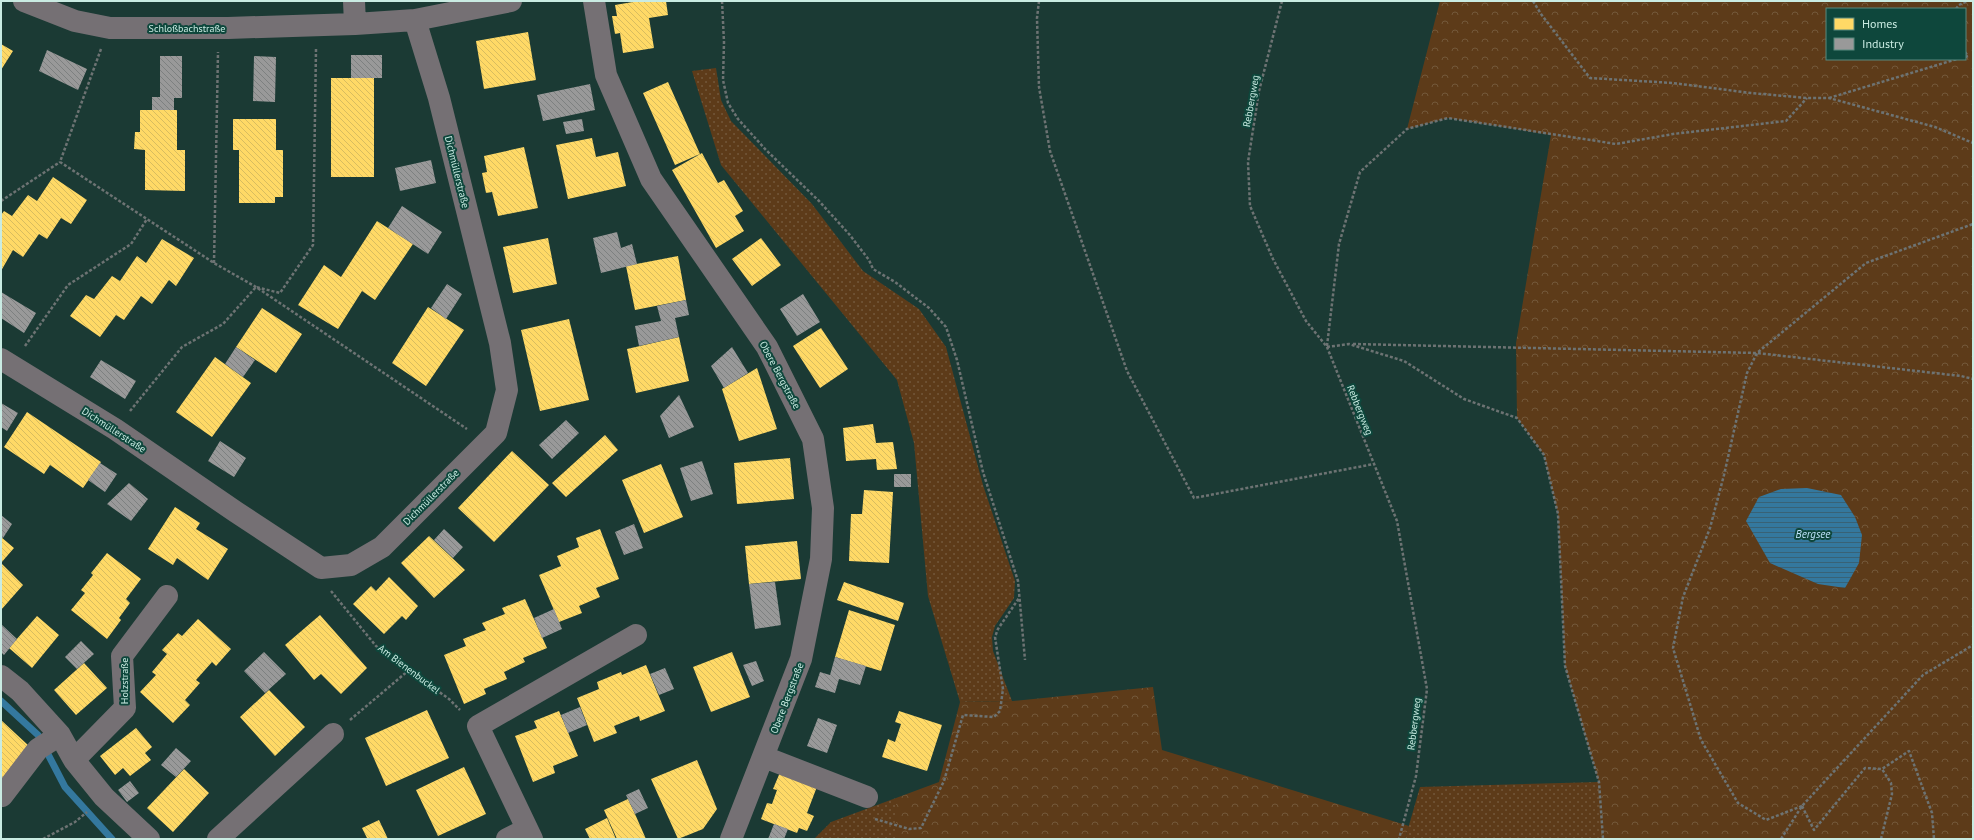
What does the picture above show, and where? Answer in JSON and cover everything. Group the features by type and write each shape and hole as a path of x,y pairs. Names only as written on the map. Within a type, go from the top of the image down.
{"street":[{"name":"Schloßbachstraße","path":"24,1 75,21 105,27 219,28 316,26 415,20 511,1"},
{"path":"354,1 355,24"},
{"name":"Obere Bergstraße","path":"594,1 606,75 652,179 767,346 813,439 823,508 822,559 801,658 764,757 731,839"},
{"name":"Dichmüllerstraße","path":"6,362 115,429 321,568 352,565 382,547 496,432 507,390 500,343 439,98 415,20"},
{"name":"Holzstraße","path":"74,760 125,708 122,656 167,596"},
{"path":"507,839 529,834 478,726 636,635"},
{"path":"1,676 20,691 50,741 74,760 104,797 149,839"},
{"path":"218,839 333,734"},
{"path":"2,796 50,741"},
{"path":"764,757 867,797"}],"path":[{"path":"722,1 724,42 723,80 728,103 766,150 819,201 849,234 869,260 873,269 896,282 929,308 946,328 957,360 983,472 1018,581 1025,660"},
{"path":"1039,1 1037,18 1039,87 1050,151 1127,371 1194,498 1374,464"},
{"name":"Rebbergweg","path":"1282,1 1259,91 1248,162 1250,206 1273,259 1306,321 1327,346 1397,521 1427,689 1416,776 1399,839"},
{"path":"1533,1 1541,14 1590,78 1673,83 1751,93 1807,98 1829,98 1935,127 1973,143"},
{"path":"1957,8 1960,4 1967,1"},
{"path":"256,287 280,293 313,245 316,26"},
{"path":"1,201 60,162 101,51 105,27"},
{"path":"214,263 219,28"},
{"path":"1829,98 1954,60"},
{"path":"1807,98 1786,121 1673,134 1616,144 1448,118 1407,129 1360,172 1339,244 1327,346 1349,344 1757,353 1961,376 1973,379"},
{"path":"60,162 214,263 256,287 486,442"},
{"path":"6,362 68,285 131,244 147,219"},
{"path":"1802,806 1766,820 1738,803 1701,740 1673,648 1683,597 1710,528 1724,475 1747,373 1757,353 1866,263 1973,224"},
{"path":"115,429 182,347 223,324 256,287"},
{"path":"1349,344 1404,361 1464,399 1517,418 1544,455 1558,514 1565,666 1599,782 1603,839"},
{"name":"Am Bienenbuckel","path":"321,568 324,583 376,646 449,699 478,726"},
{"path":"867,797 863,816 909,828 921,828 944,781 963,714 994,717 1000,711 1003,689 995,637 998,628 1020,598"},
{"path":"1781,839 1802,806 1923,675 1973,645"},
{"path":"333,734 409,670"},
{"path":"1802,806 1814,830 1865,768 1882,769 1909,751 1932,813 1934,839"},
{"path":"1881,839 1892,794 1891,783 1882,769"},
{"path":"43,839 75,822"}],"green space":[{"path":"1440,1 1973,1 1973,839 1603,839 1599,782 1565,666 1558,514 1544,455 1517,418 1516,343 1551,135 1448,118 1407,129"},
{"path":"716,68 721,100 731,121 812,204 863,271 919,309 946,347 983,485 1015,581 1014,598 995,626 992,637 993,651 1012,701 960,702 928,596 914,443 897,380 721,165 692,71"},
{"path":"1153,687 1162,750 1409,826 1405,839 896,839 896,798 939,782 960,702 1013,701"},
{"path":"1599,782 1603,839 1405,839 1420,787"},
{"path":"896,798 896,839 814,839 831,822"}],"water":[{"name":"Bergsee","path":"1807,488 1841,495 1855,517 1862,535 1859,563 1845,588 1818,584 1770,563 1746,521 1759,497 1781,489"}],"building: Homes":[{"path":"639,1 666,1 668,15 649,18 654,48 623,53 620,33 615,34 612,16 617,16 615,5"},
{"path":"528,32 536,80 484,89 476,41"},
{"path":"1,44 13,51 1,70"},
{"path":"331,78 374,78 374,177 331,177"},
{"path":"668,82 700,154 675,165 643,93"},
{"path":"140,110 177,110 177,150 185,150 185,191 145,190 145,150 134,149 135,132 140,132"},
{"path":"233,119 276,119 276,150 283,150 283,197 275,197 275,203 239,203 239,150 233,150"},
{"path":"592,138 596,157 618,152 626,186 568,199 556,145"},
{"path":"524,147 538,208 498,216 492,192 486,193 482,173 487,172 484,156"},
{"path":"702,153 718,183 724,180 743,211 735,216 744,231 716,248 672,170"},
{"path":"53,177 87,200 71,224 61,218 47,239 39,234 23,257 13,250 1,271 1,215 4,211 12,216 28,195 37,201"},
{"path":"377,221 413,244 375,300 362,291 338,329 298,305 324,265 341,277"},
{"path":"548,238 557,284 513,293 503,247"},
{"path":"761,238 781,265 752,286 732,259"},
{"path":"162,239 194,258 176,286 169,280 152,304 141,296 124,320 116,315 100,337 70,316 86,295 94,299 112,276 120,281 137,256 146,263"},
{"path":"678,256 686,300 635,310 626,266"},
{"path":"428,307 464,330 426,386 392,363"},
{"path":"262,308 302,334 276,373 236,347"},
{"path":"569,319 589,400 540,411 521,330"},
{"path":"821,328 848,369 820,388 793,346"},
{"path":"679,337 689,381 636,393 627,349"},
{"path":"215,357 251,383 212,437 176,412"},
{"path":"757,368 777,429 739,441 722,389"},
{"path":"27,412 101,462 83,488 50,465 44,474 4,447"},
{"path":"873,424 876,443 893,442 897,469 877,470 876,459 846,461 843,428"},
{"path":"605,435 618,450 566,497 552,483"},
{"path":"512,451 549,485 494,542 458,508"},
{"path":"790,458 794,499 737,504 734,463"},
{"path":"661,464 683,517 644,533 622,480"},
{"path":"864,490 893,492 889,563 849,561 851,514 862,514"},
{"path":"175,507 200,523 196,529 228,549 208,580 177,558 173,565 148,549"},
{"path":"600,529 619,579 596,588 600,597 579,606 582,613 559,622 539,575 561,566 557,556 579,547 576,538"},
{"path":"429,536 465,570 434,598 401,563"},
{"path":"1,537 14,548 1,563"},
{"path":"797,541 801,579 749,584 745,546"},
{"path":"107,553 141,579 126,599 130,603 119,618 121,620 107,639 71,610 85,593 81,590 93,575 91,573"},
{"path":"1,563 23,585 1,610"},
{"path":"389,577 418,606 406,620 402,616 384,634 353,604 371,586 376,591"},
{"path":"844,582 904,603 898,621 837,600"},
{"path":"525,599 547,648 523,658 525,662 504,672 507,679 484,689 486,694 464,704 444,655 466,646 463,639 486,630 482,623 505,614 502,608"},
{"path":"849,610 895,625 881,671 835,657"},
{"path":"320,615 367,668 341,694 321,674 314,680 285,645"},
{"path":"37,616 59,635 32,668 9,648"},
{"path":"198,619 231,649 216,666 212,662 196,680 200,683 185,700 190,705 173,723 140,692 156,675 152,672 167,654 162,650 178,633 182,636"},
{"path":"732,652 750,697 711,712 693,667"},
{"path":"84,663 107,688 76,715 54,690"},
{"path":"646,665 665,711 640,721 639,716 614,726 617,733 594,742 577,698 599,689 597,682 621,672 622,675"},
{"path":"269,690 305,727 275,756 240,717"},
{"path":"427,710 449,758 386,786 365,738"},
{"path":"559,711 578,756 553,766 555,773 533,782 515,736 537,728 534,721"},
{"path":"899,711 942,725 927,771 882,757 888,739 895,742 901,724 895,722"},
{"path":"1,720 29,746 1,783"},
{"path":"136,728 152,747 145,753 151,760 130,776 123,768 115,775 100,756"},
{"path":"697,760 717,809 703,829 678,839 651,779"},
{"path":"464,767 486,814 438,836 416,790"},
{"path":"184,769 209,793 173,832 147,808"},
{"path":"781,770 818,784 807,813 814,816 807,831 799,828 797,833 761,819 767,803 772,804 777,790 773,789"},
{"path":"628,799 646,839 617,839 604,810"},
{"path":"607,818 616,839 590,839 585,829"},
{"path":"379,820 388,839 365,839 367,838 362,828"}],"building: Industry":[{"path":"47,50 87,69 78,90 39,71"},
{"path":"351,55 382,55 382,78 351,78"},
{"path":"160,56 182,56 182,98 174,98 174,110 152,110 152,97 160,97"},
{"path":"254,56 276,57 275,102 253,101"},
{"path":"590,84 595,110 543,121 537,95"},
{"path":"582,119 584,131 566,134 563,122"},
{"path":"431,160 436,183 400,191 395,168"},
{"path":"402,206 442,232 428,254 388,228"},
{"path":"617,232 621,248 632,244 637,264 601,273 593,238"},
{"path":"447,284 462,294 446,319 431,308"},
{"path":"1,292 36,313 24,333 1,318"},
{"path":"803,294 820,322 797,336 780,309"},
{"path":"686,300 689,315 675,318 679,337 639,346 635,326 661,321 657,306"},
{"path":"236,347 255,360 243,377 225,364"},
{"path":"732,347 748,373 724,388 711,366"},
{"path":"101,360 136,381 125,399 90,377"},
{"path":"679,395 694,427 669,438 660,416"},
{"path":"1,403 18,413 7,431 1,427"},
{"path":"566,420 579,433 552,459 539,445"},
{"path":"220,441 246,458 234,477 208,461"},
{"path":"702,461 713,494 691,501 680,468"},
{"path":"100,463 117,474 105,492 88,480"},
{"path":"894,474 911,474 911,487 894,487"},
{"path":"129,483 148,499 131,521 107,504"},
{"path":"1,515 12,524 3,538 1,537"},
{"path":"634,524 643,548 624,555 615,532"},
{"path":"444,529 463,547 453,558 434,540"},
{"path":"775,582 781,625 755,629 749,584"},
{"path":"554,609 562,629 542,638 534,618"},
{"path":"2,625 17,639 4,655 1,652"},
{"path":"81,641 94,654 77,669 65,657"},
{"path":"264,652 286,674 265,693 244,671"},
{"path":"835,657 866,666 860,685 839,679 835,693 815,687 820,672 830,675"},
{"path":"756,661 764,681 752,686 743,665"},
{"path":"665,668 674,689 659,695 650,674"},
{"path":"580,707 587,725 568,733 561,715"},
{"path":"818,718 837,725 827,753 807,746"},
{"path":"176,748 191,761 176,777 161,765"},
{"path":"130,781 139,793 127,802 118,790"},
{"path":"639,789 648,808 635,814 626,795"},
{"path":"774,824 788,829 784,839 768,839"}],"waterway":[{"path":"1,701 38,735 65,787 112,839"}]}
